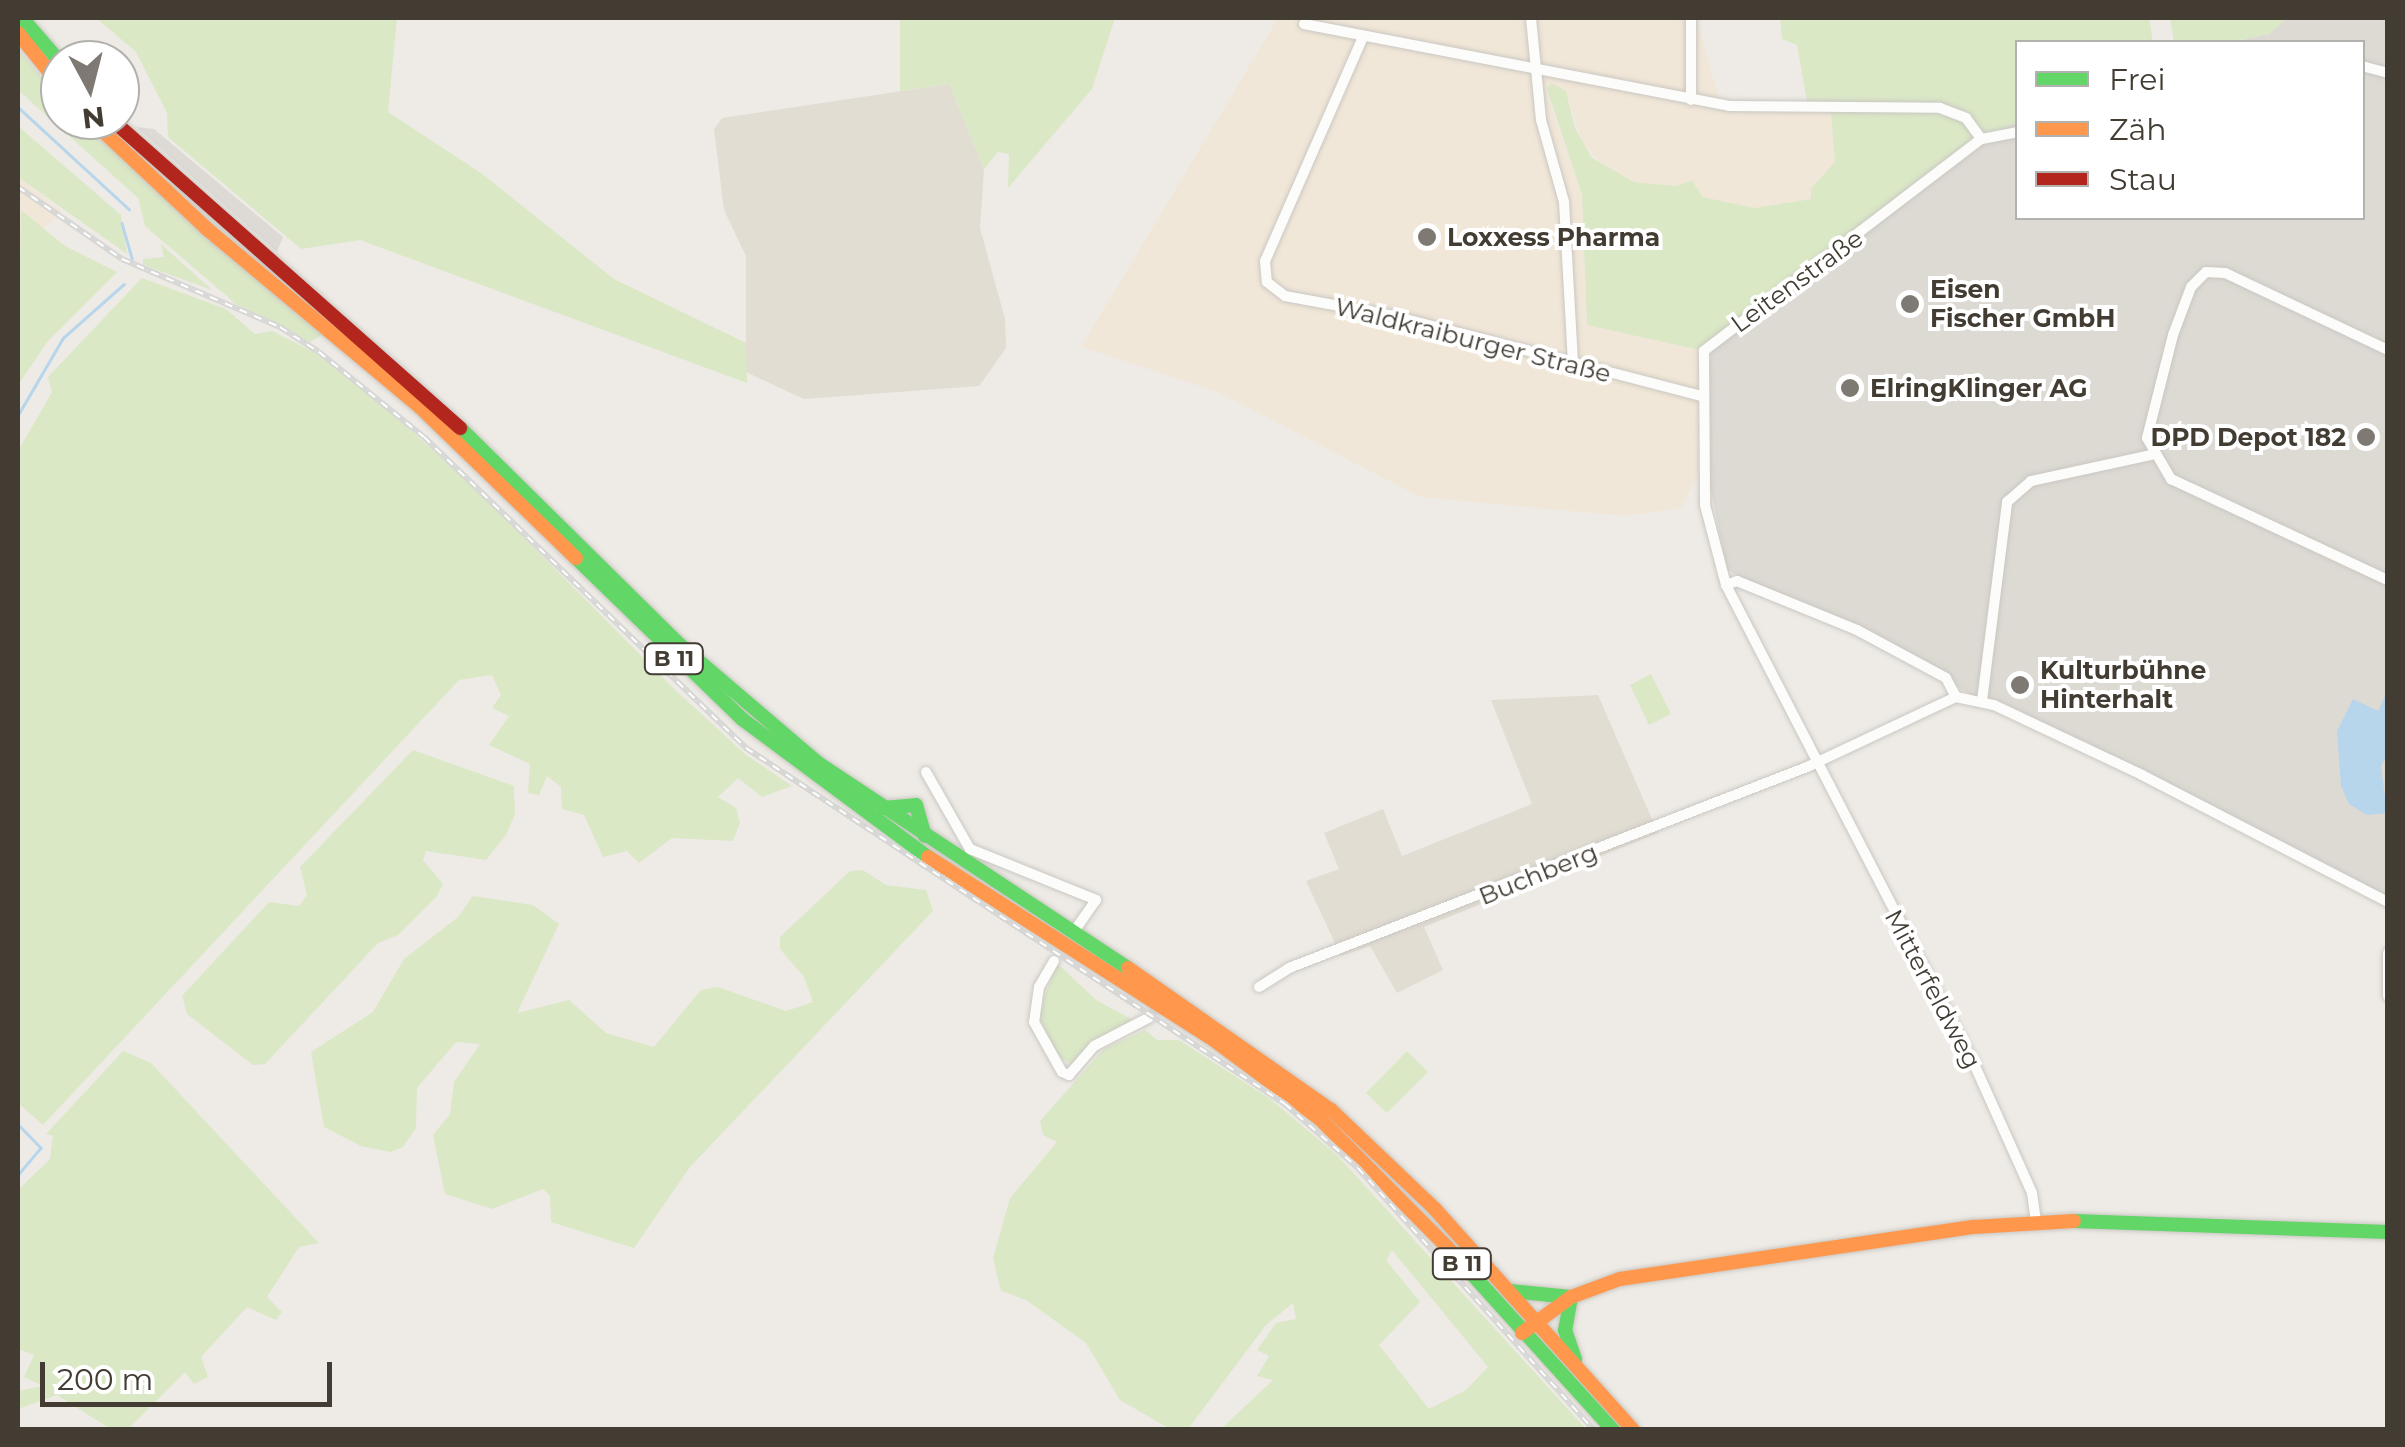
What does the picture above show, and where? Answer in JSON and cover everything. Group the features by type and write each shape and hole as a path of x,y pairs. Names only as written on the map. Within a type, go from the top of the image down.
{"main road":[{"path":"22,18 41,40"},
{"path":"18,33 40,60"},
{"name":"B 11","path":"112,140 206,228 418,406 742,719 915,849 1289,1093 1375,1168 1613,1430"},
{"name":"B 11","path":"133,140 210,213 428,396 680,645 880,808 1298,1082 1414,1186 1633,1430"},
{"path":"880,808 916,804 927,840"},
{"path":"1145,996 1150,1017 1179,1018"},
{"path":"1522,1333 1571,1297 1659,1272 2036,1220 2388,1232"},
{"path":"1510,1291 1571,1297"},
{"path":"1571,1297 1565,1330 1577,1367"}],"street":[{"path":"1531,18 1534,70 1564,202 1573,363"},
{"path":"1691,100 1692,18"},
{"path":"1304,24 1691,100 1823,111 1940,108 1966,118 1982,139"},
{"name":"Waldkraiburger Straße","path":"1363,36 1265,261 1267,282 1285,296 1394,316 1704,397"},
{"name":"Leitenstraße","path":"1818,762 1726,584 1706,504 1704,350 1982,139 2015,133"},
{"path":"2388,350 2226,273 2206,272 2191,288 2152,401 2151,455 2171,479 2388,580"},
{"path":"1982,701 2007,502 2031,482 2151,455"},
{"path":"1726,584 1738,581 1770,592 1857,630 1946,678 1956,697"},
{"path":"1818,762 1956,697 1982,701 2388,902"},
{"name":"Buchberg","path":"1259,987 1289,968 1818,762"},
{"name":"Mitterfeldweg","path":"1818,762 1975,1066 2032,1193 2036,1220"},
{"path":"926,772 933,792 970,849 1096,900 1078,926"},
{"path":"916,804 933,792"},
{"path":"2388,953 2388,996"},
{"path":"1054,961 1039,987 1034,1022 1062,1072 1070,1076 1094,1046 1150,1017"}],"shaded area":[{"path":"1278,18 1696,18 1720,101 1830,108 1835,162 1813,185 1811,199 1754,208 1714,202 1695,192 1692,181 1675,186 1634,182 1605,168 1582,142 1566,91 1547,93 1582,195 1587,325 1704,351 1705,463 1681,508 1623,516 1420,497 1220,393 1081,347"},
{"path":"2287,18 2387,18 2387,906 1727,570 1698,427 1712,350 1981,139 2015,123 2015,220 2365,220 2365,40 2240,40 2269,34"},
{"path":"949,84 984,169 980,228 1005,319 1006,348 979,386 804,399 746,372 746,256 724,210 714,129 722,118"},
{"path":"140,127 154,129 283,237 277,252"},
{"path":"18,177 61,211 18,256"},
{"path":"1598,695 1658,833 1424,927 1443,970 1397,993 1370,946 1341,956 1306,881 1339,869 1324,833 1383,809 1402,856 1532,804 1491,700"}],"green space":[{"path":"96,18 397,18 388,112 481,173 614,279 746,343 747,383 360,240 301,249 168,137 167,113 140,60 140,40 122,40"},
{"path":"900,18 1115,18 1092,89 1008,188 1009,154 998,152 984,169 949,84 900,91"},
{"path":"1780,18 2149,18 2153,40 2015,40 2015,123 1981,139 1704,351 1587,325 1582,195 1547,89 1551,83 1566,91 1575,128 1592,158 1634,182 1675,186 1692,181 1703,197 1754,208 1811,199 1811,188 1835,162 1830,108 1808,107 1797,45 1782,39"},
{"path":"2170,18 2287,18 2269,34 2240,40 2174,40"},
{"path":"18,49 40,76 40,110 18,90"},
{"path":"18,126 121,215 127,254 18,177"},
{"path":"74,140 105,140 327,332 310,342 236,304 145,226 138,198"},
{"path":"21,210 65,246 117,272 48,341 18,385"},
{"path":"161,244 212,290 143,265 143,259 164,257"},
{"path":"142,278 226,309 255,334 272,331 314,352 375,398 475,488 672,687 745,754 792,786 762,797 738,778 718,797 736,808 740,823 733,841 672,838 639,863 627,851 603,857 584,815 562,809 561,787 547,776 539,795 528,793 530,764 489,745 509,716 492,708 501,695 492,675 459,680 43,1125 18,1103 18,451 52,392 48,377"},
{"path":"1651,674 1671,714 1649,725 1630,685"},
{"path":"413,750 514,786 515,814 506,835 486,860 426,851 423,860 443,884 437,896 398,935 378,943 265,1064 253,1065 187,1014 182,996 269,902 299,906 307,895 300,867"},
{"path":"863,870 886,885 926,890 933,911 690,1167 634,1248 551,1222 550,1196 543,1189 492,1209 445,1194 433,1135 450,1114 454,1082 480,1044 456,1042 417,1088 416,1128 403,1147 390,1152 361,1146 324,1127 311,1052 373,1012 404,959 458,917 473,896 533,905 559,924 517,1013 569,1000 606,1033 654,1047 701,990 718,987 786,1011 813,1002 804,977 780,949 780,937 850,871"},
{"path":"1057,963 1096,1000 1135,1021 1073,1066 1054,1052 1038,1013"},
{"path":"1145,1030 1157,1040 1179,1040 1269,1098 1337,1155 1586,1429 1221,1429 1273,1380 1257,1376 1269,1356 1257,1350 1276,1323 1296,1319 1293,1303 1266,1325 1188,1429 1170,1429 1120,1400 1086,1343 1026,1300 1001,1291 993,1258 1010,1198 1057,1142 1043,1135 1040,1121 1104,1049","holes":["1392,1250 1488,1367 1466,1390 1429,1409 1379,1345 1420,1302 1386,1260"]},
{"path":"123,1051 151,1063 319,1243 299,1247 267,1297 282,1312 276,1320 247,1307 201,1357 208,1377 194,1384 185,1372 128,1429 112,1430 57,1395 18,1409 18,1391 43,1386 24,1377 34,1355 18,1349 18,1190 50,1159 53,1136 46,1134"},
{"path":"1407,1051 1428,1072 1387,1113 1366,1093"}],"water":[{"path":"2387,692 2387,756 2381,766 2387,813 2367,815 2349,804 2341,786 2337,731 2353,699 2378,711"}],"waterway":[{"path":"18,107 129,209"},
{"path":"122,223 132,259"},
{"path":"18,415 63,338 124,284"},
{"path":"18,1124 41,1148 18,1175"}],"railway":[{"path":"18,187 122,259 280,327 319,352 424,437 746,748 1285,1104 1358,1168 1594,1430"}],"traffic: fast":[{"path":"22,18 41,40"},
{"path":"460,428 680,645 818,763 1128,968"},
{"path":"576,558 742,719 928,857"},
{"path":"883,808 916,805 925,836"},
{"path":"2074,1221 2388,1232"},
{"path":"1453,1253 1613,1430"},
{"path":"1510,1291 1571,1297 1565,1330 1575,1359"}],"traffic: slow":[{"path":"18,33 40,60"},
{"path":"112,140 206,228 418,405 576,558"},
{"path":"928,857 1210,1037 1320,1119 1453,1253"},
{"path":"1128,968 1331,1110 1434,1208 1633,1430"},
{"path":"1522,1333 1571,1297 1620,1279 1974,1227 2074,1221"}],"traffic: jam":[{"path":"135,140 460,428"}],"place":[{"name":"Loxxess Pharma","path":"1427,237"},
{"name":"Eisen Fischer GmbH","path":"1910,304"},
{"name":"ElringKlinger AG","path":"1850,388"},
{"name":"DPD Depot 182","path":"2366,437"},
{"name":"Kulturbühne Hinterhalt","path":"2020,685"}]}
